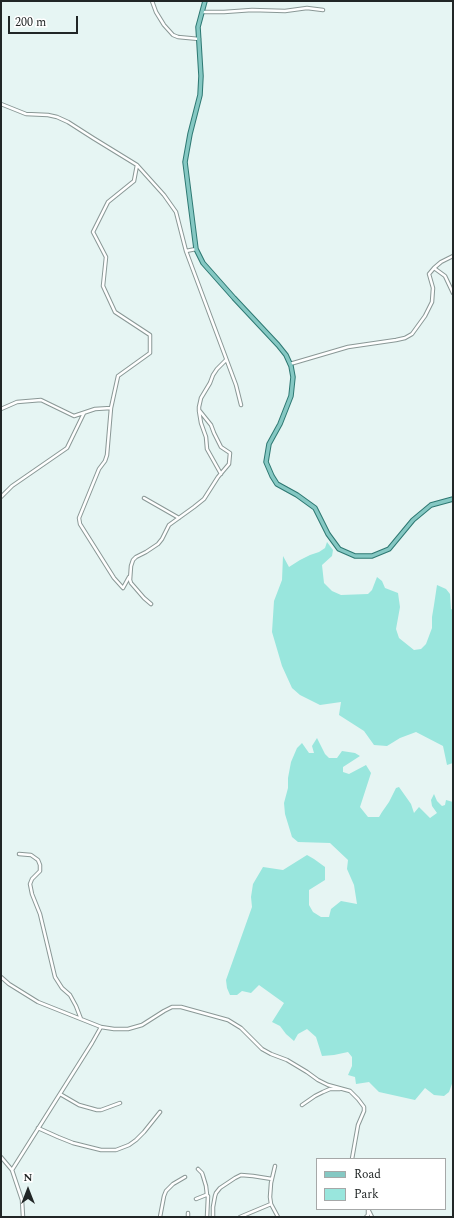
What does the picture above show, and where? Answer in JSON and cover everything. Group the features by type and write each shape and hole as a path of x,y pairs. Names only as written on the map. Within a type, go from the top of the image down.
{"main road":[{"path":"205,1 198,27 201,76 200,95 190,134 185,162 196,249 203,263 278,345 286,355 290,365 293,377 291,396 280,424 269,444 266,462 272,476 277,484 297,495 315,508 328,534 339,549 355,556 372,556 389,549 413,520 432,505 453,499"}],"street":[{"path":"152,1 156,12 164,25 173,35 178,37 199,39"},
{"path":"202,12 252,10 285,12 307,8 323,10"},
{"path":"1,104 26,114 48,115 68,122 137,165 164,195 176,212 186,251 236,385 241,405"},
{"path":"130,574 123,588 114,578 80,524 79,518 99,469 105,461 107,455 111,408 118,376 150,353 150,335 115,312 103,286 106,257 94,232 108,202 134,181 137,165"},
{"path":"186,251 196,249"},
{"path":"290,365 348,347 406,338 412,334 425,316 432,302 433,288 429,274 441,262 453,256"},
{"path":"434,268 445,276 453,293"},
{"path":"221,474 207,449 206,437 201,423 199,410 201,398 213,375 226,360"},
{"path":"1,409 17,402 41,400 74,416 95,409 111,408"},
{"path":"150,604 132,586 130,574 132,563 136,557 158,544 169,525 204,499 218,477 229,464 230,453 221,447 211,425 199,410"},
{"path":"1,497 12,486 67,448 84,413"},
{"path":"218,469 218,477"},
{"path":"144,498 179,518"},
{"path":"19,854 31,855 38,860 40,865 40,871 32,879 30,884 32,894 40,914 55,976 62,988 70,995 82,1020"},
{"path":"1,977 9,984 38,1002 101,1027 128,1029 142,1025 172,1007 181,1007 228,1020 241,1028 262,1049 287,1060 328,1085 350,1091 358,1099 364,1107 364,1111 358,1125 352,1158"},
{"path":"12,1170 101,1027"},
{"path":"328,1085 330,1090"},
{"path":"302,1105 315,1096 330,1090 343,1089"},
{"path":"60,1094 79,1105 97,1110 120,1103"},
{"path":"38,1128 73,1143 100,1150 116,1150 129,1145 136,1140 160,1112"},
{"path":"1,1157 12,1170 22,1200 23,1217"},
{"path":"275,1166 270,1190 271,1204 278,1217"},
{"path":"198,1169 202,1173 206,1186 208,1198 207,1217"},
{"path":"213,1217 213,1207 216,1193 220,1188 235,1178 241,1175 272,1179"},
{"path":"160,1217 166,1191 185,1177"},
{"path":"196,1199 207,1195"},
{"path":"240,1217 271,1204"},
{"path":"366,1217 368,1210"},
{"path":"368,1210 372,1217"},
{"path":"188,1212 188,1217"}],"green space":[{"path":"327,542 333,550 332,556 322,565 324,583 332,591 341,595 368,594 372,590 377,577 382,581 385,588 398,593 400,607 396,629 399,638 414,650 421,649 426,644 432,628 432,617 437,585 446,589 450,594 451,609 453,610 453,763 447,765 443,746 416,732 400,738 387,746 374,745 364,731 339,715 341,702 320,705 300,695 292,688 282,666 272,632 274,601 282,580 283,556 289,567 310,555 319,552 325,548"},
{"path":"317,738 325,754 329,758 337,758 342,751 355,753 360,756 343,767 343,772 349,774 366,765 371,773 360,807 368,817 379,817 396,788 399,787 411,804 414,813 419,807 430,818 437,813 432,806 431,800 434,794 437,801 442,806 445,805 446,800 453,802 453,1081 449,1092 444,1096 434,1095 425,1088 415,1100 379,1092 369,1082 356,1084 355,1077 348,1075 352,1066 352,1057 348,1052 322,1056 316,1037 307,1029 298,1034 294,1041 280,1026 272,1022 284,1003 259,985 251,993 242,991 237,995 230,995 227,988 226,980 252,907 251,897 253,884 263,867 283,870 307,855 325,867 325,880 309,890 309,905 313,912 321,917 329,917 331,909 341,901 357,904 354,885 347,869 348,860 330,843 298,842 292,837 285,814 284,803 288,788 291,762 297,748 302,743 309,753 314,753 312,746"}]}
